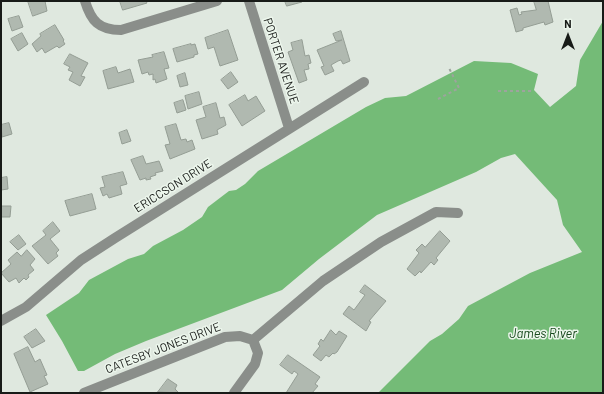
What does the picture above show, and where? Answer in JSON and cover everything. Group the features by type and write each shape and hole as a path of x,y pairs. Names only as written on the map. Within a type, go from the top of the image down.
{"street":[{"path":"85,1 95,22 108,30 121,30 217,1"},
{"name":"PORTER AVENUE","path":"249,1 289,128"},
{"name":"ERICCSON DRIVE","path":"1,321 26,307 81,260 364,82"},
{"path":"234,393 255,364 258,353 252,340 323,281 381,242 436,212 458,214"},
{"name":"CATESBY JONES DRIVE","path":"84,393 224,337 240,336 252,340"}],"path":[{"path":"438,99 459,88 449,68"},
{"path":"498,91 533,91"}],"water":[{"name":"James River","path":"603,21 603,393 378,393 430,341 442,334 459,319 468,306 530,273 582,252 563,225 557,200 515,154 501,158 476,172 377,215 319,259 282,290 146,341 115,354 84,371 78,371 46,315 79,293 89,280 128,259 144,254 153,246 183,230 202,217 208,207 229,191 236,190 245,184 258,171 366,107 385,98 406,96 474,61 511,63 538,74 534,90 550,107 576,86 580,60"}],"building":[{"path":"28,1 45,1 47,11 33,16"},
{"path":"120,1 146,1 147,3 123,10"},
{"path":"285,1 302,1 302,2 287,6"},
{"path":"534,1 548,1 553,22 545,25 544,22 523,28 523,30 516,32 510,10 517,8 519,15 522,14 521,12 536,10"},
{"path":"19,16 23,27 12,31 8,19"},
{"path":"55,25 65,44 59,48 57,46 45,53 42,48 37,52 32,44 41,36 40,34"},
{"path":"228,30 238,60 220,66 214,47 208,49 205,38"},
{"path":"341,31 350,61 343,64 341,60 338,61 331,65 334,71 325,75 321,67 324,66 317,50 342,40 336,41 333,34"},
{"path":"22,33 28,44 18,51 11,39"},
{"path":"302,40 305,56 309,55 311,63 308,64 309,69 304,70 307,80 299,83 288,52 293,50 291,43"},
{"path":"195,44 198,54 194,55 194,57 177,62 173,49"},
{"path":"164,52 169,68 164,69 167,79 156,83 155,79 153,80 153,74 149,75 148,72 142,74 138,60 153,57 152,55"},
{"path":"70,54 88,63 81,76 85,77 80,86 69,80 73,72 68,70 70,67 64,64"},
{"path":"116,67 118,73 130,69 134,82 108,89 103,71"},
{"path":"231,72 238,82 228,89 221,80"},
{"path":"185,73 188,85 180,87 177,76"},
{"path":"199,92 202,104 188,109 185,96"},
{"path":"245,95 248,101 256,96 265,111 242,126 229,105"},
{"path":"183,100 186,110 177,113 174,103"},
{"path":"216,103 220,118 224,117 226,125 217,130 218,134 202,139 196,120 206,117 203,107"},
{"path":"9,123 12,134 2,137 1,125"},
{"path":"176,124 181,140 186,139 187,142 192,140 195,149 170,159 165,145 170,144 165,127"},
{"path":"127,130 131,141 122,144 119,133"},
{"path":"143,156 146,164 159,161 163,171 155,173 156,175 150,177 151,179 146,180 146,178 140,180 131,160"},
{"path":"123,172 127,184 120,186 122,194 109,198 107,194 103,196 100,188 105,187 102,177"},
{"path":"7,177 8,189 1,190 1,178"},
{"path":"92,194 96,209 70,216 65,201"},
{"path":"1,206 11,206 10,217 1,217"},
{"path":"53,222 60,231 50,239 59,250 56,253 58,256 48,264 32,246 46,235 43,231"},
{"path":"440,231 450,241 436,258 438,260 434,265 431,262 421,273 420,271 415,276 407,269 419,253 416,250 422,244 425,247"},
{"path":"19,235 26,244 18,250 10,242"},
{"path":"27,250 35,259 30,265 34,270 28,275 29,277 26,280 24,278 19,283 16,278 9,282 1,273 11,264 8,260 17,252 21,256"},
{"path":"365,285 386,301 369,321 371,322 366,331 343,314 349,306 354,310 365,295 360,292"},
{"path":"36,329 45,341 32,348 24,337"},
{"path":"331,330 336,335 339,331 347,336 337,352 334,354 333,353 329,357 326,355 321,361 313,355 320,346 318,344 321,339 323,341"},
{"path":"28,347 35,362 40,359 47,375 44,376 48,384 30,392 14,354"},
{"path":"288,355 320,377 315,384 318,386 312,393 286,393 298,374 294,371 292,374 280,365"},
{"path":"168,379 177,385 175,389 179,393 158,392"}]}
